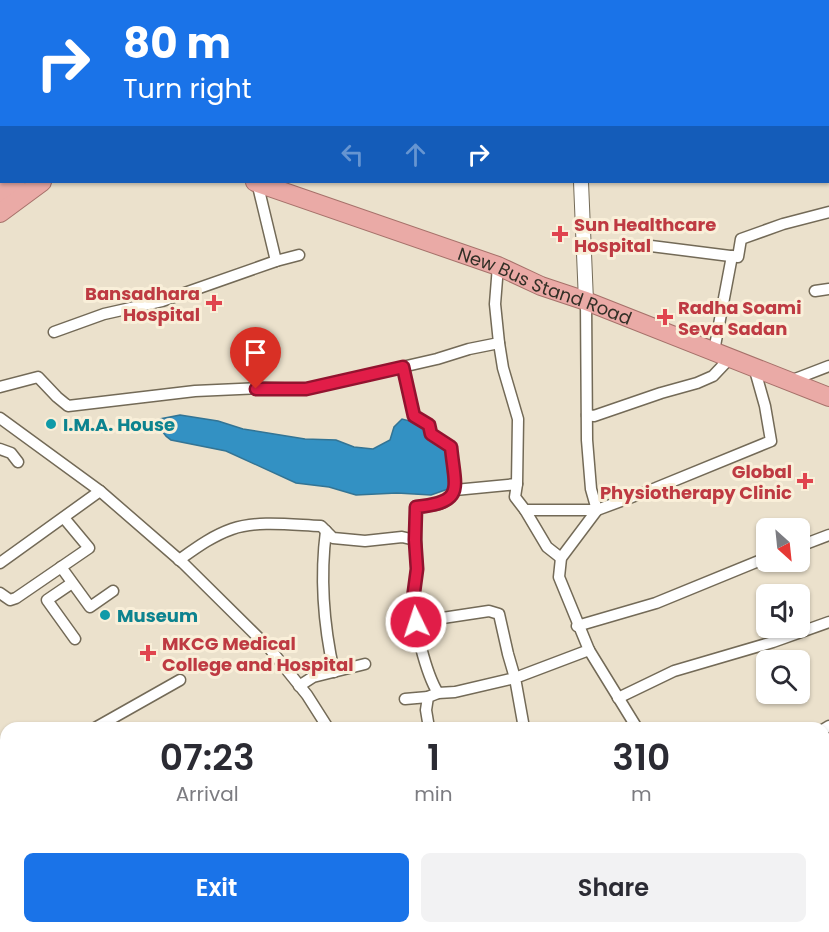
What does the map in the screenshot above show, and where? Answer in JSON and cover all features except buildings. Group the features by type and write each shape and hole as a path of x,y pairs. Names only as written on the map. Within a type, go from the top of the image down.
{"highway":[{"path":"0,193 15,183"},
{"path":"0,213 41,183"},
{"name":"New Bus Stand Road","path":"259,183 498,266 541,286 829,397"}],"street":[{"path":"256,183 276,261"},
{"path":"581,183 586,302 586,415 591,489 597,510"},
{"path":"651,246 738,257 741,238 829,212"},
{"path":"54,332 104,314 162,301 299,255"},
{"path":"586,415 594,416 713,376 722,355 732,256"},
{"path":"498,266 495,304 499,343 503,368 518,419 515,497 547,547 561,558"},
{"path":"814,291 829,288"},
{"path":"0,387 38,376 68,406 195,391 306,389 403,367 469,348 499,343"},
{"path":"789,381 829,366"},
{"path":"403,367 414,416 429,425 431,434 451,447 455,490 450,499 437,505 416,507 417,569 413,599 416,622 433,685 433,695 426,710 428,722"},
{"path":"525,510 597,510 771,441 765,406 754,367"},
{"path":"0,418 100,491 179,560 270,649 324,722"},
{"path":"0,449 10,453 18,462"},
{"path":"455,490 517,484"},
{"path":"0,562 100,491"},
{"path":"597,510 561,558 559,577 577,626 589,650 633,722"},
{"path":"0,593 10,600 16,598 89,548 64,518"},
{"path":"179,560 218,535 235,528 262,525 321,526 333,538 365,541 402,537 415,540"},
{"path":"326,531 323,558 328,640 334,672"},
{"path":"810,542 829,535"},
{"path":"577,626 656,603 756,562"},
{"path":"61,567 90,607 113,591"},
{"path":"48,577 58,592"},
{"path":"72,583 47,600 75,639"},
{"path":"416,622 489,611 499,614 516,678 523,722"},
{"path":"618,698 674,671 773,642 829,622"},
{"path":"405,699 455,692 516,678 589,650"},
{"path":"299,686 313,677 365,664"},
{"path":"106,722 180,680"}],"water":[{"path":"180,415 218,421 243,429 305,439 336,440 354,447 373,449 390,440 394,427 402,419 425,425 446,446 451,488 431,495 397,493 356,495 329,487 296,483 226,451 171,440 162,431 160,419"}],"place":[{"name":"Sun Healthcare Hospital","path":"560,234"},
{"name":"Bansadhara Hospital","path":"214,303"},
{"name":"Radha Soami Seva Sadan","path":"665,317"},
{"name":"I.M.A. House","path":"51,424"},
{"name":"Global Physiotherapy Clinic","path":"805,481"},
{"name":"Museum","path":"105,615"},
{"name":"MKCG Medical College and Hospital","path":"148,653"}],"route":[{"path":"256,389 306,389 403,367 414,416 429,425 431,434 451,447 455,490 450,499 437,505 416,507 417,569 413,599 416,622"}]}
